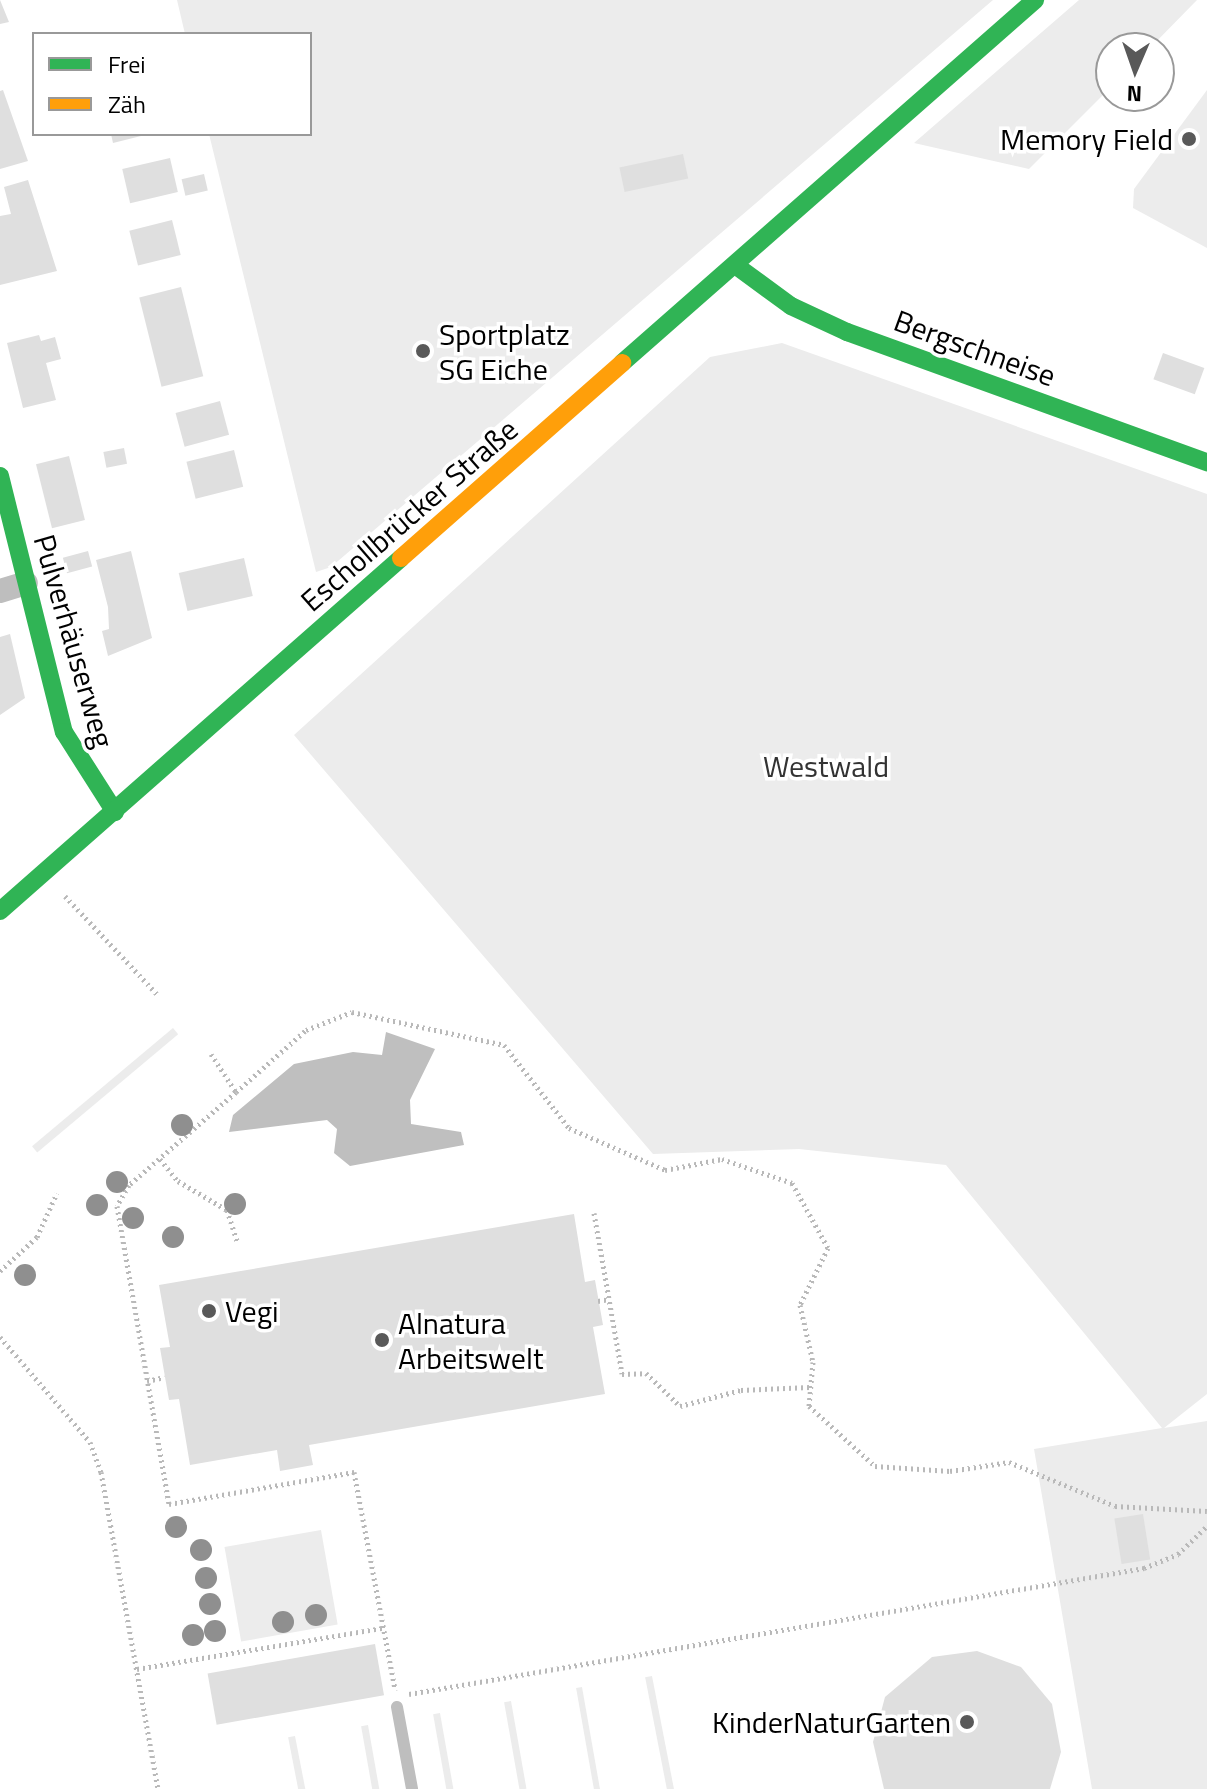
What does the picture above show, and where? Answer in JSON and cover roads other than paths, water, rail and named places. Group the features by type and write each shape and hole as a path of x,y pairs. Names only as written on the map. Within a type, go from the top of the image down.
{"main road":[{"name":"Eschollbrücker Straße","path":"0,911 1035,0"},
{"name":"Bergschneise","path":"735,265 791,306 847,332 1206,457"},
{"name":"Pulverhäuserweg","path":"0,476 71,751 115,812"}],"street":[{"path":"0,591 26,583"}],"lane":[{"path":"397,1707 412,1789"}],"place":[{"name":"Memory Field","path":"1189,139"},
{"name":"Sportplatz SG Eiche","path":"423,351"},
{"name":"Vegi","path":"209,1311"},
{"name":"Alnatura Arbeitswelt","path":"382,1340"},
{"name":"KinderNaturGarten","path":"967,1722"}],"park label":[{"name":"Westwald","path":"826,766"}]}
